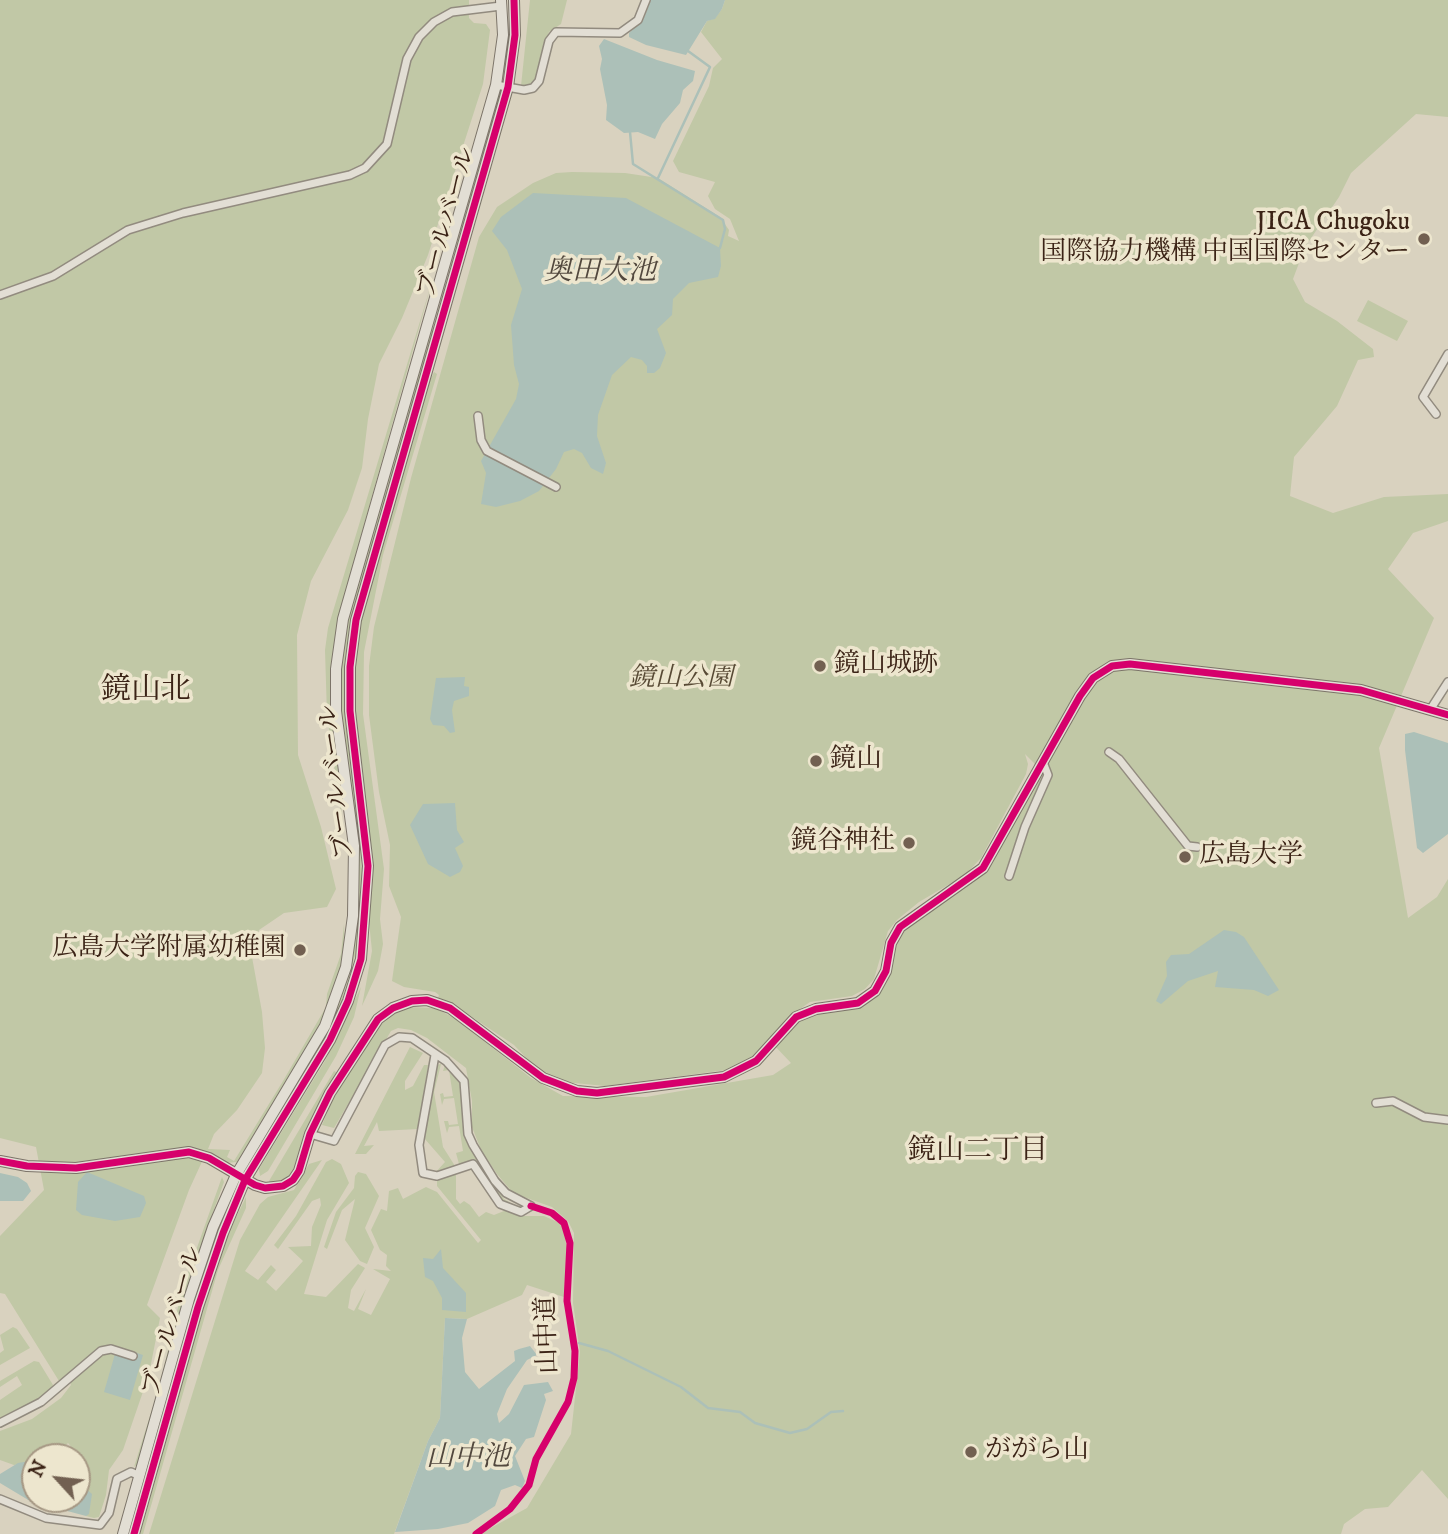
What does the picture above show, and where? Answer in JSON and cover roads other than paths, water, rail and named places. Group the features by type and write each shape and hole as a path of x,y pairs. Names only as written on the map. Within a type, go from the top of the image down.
{"street":[{"name":"ブールバール","path":"134,1534 198,1307 240,1177 330,1040 348,1001 360,959 368,899 368,866 350,711 350,667 356,620 508,88 514,35 514,0"},
{"path":"496,85 524,90 536,85 548,41 556,32 620,33 638,20 646,0"},
{"path":"0,295 53,275 128,230 183,213 350,175 365,168 387,144 407,59 419,37 434,22 453,12 501,3 503,35 496,85 343,619 336,669 336,711 354,846 353,916 346,967 325,1026 240,1177 201,1258 123,1534"},
{"path":"1436,414 1423,397 1448,354"},
{"path":"478,416 481,440 487,451 556,487"},
{"path":"0,1161 27,1166 76,1168 189,1152 209,1158 240,1177 265,1188 283,1186 293,1180 304,1158 310,1134 330,1093 378,1019 393,1008 412,1001 427,1000 450,1009 543,1078 577,1091 597,1093 724,1077 757,1061 796,1017 816,1009 858,1003 875,991 886,971 891,943 900,927 983,868 1080,696 1093,678 1112,666 1130,664 1361,690 1448,715"},
{"path":"1430,710 1448,682"},
{"path":"1109,752 1119,759 1188,846 1197,847"},
{"path":"1009,876 1025,827 1048,775 1043,762"},
{"path":"310,1134 334,1141 389,1041 412,1038 435,1055 464,1081 468,1134 484,1164 506,1193 531,1206 521,1212 500,1204 473,1164 437,1176 423,1173 419,1145 435,1055"},
{"path":"1376,1103 1393,1101 1424,1117 1448,1120"},
{"path":"0,1423 41,1402 101,1351 111,1349 133,1356"},
{"path":"0,1499 46,1518 100,1525 109,1513 117,1479 131,1472 140,1476"}],"water":[{"path":"651,0 725,0 715,19 707,21 686,55 646,45 629,37 629,33 643,20"},
{"path":"604,39 657,60 695,71 693,81 683,90 680,103 662,124 655,139 638,132 624,133 606,120 607,105 599,46"},
{"name":"奥田大池","path":"533,193 626,198 720,248 721,266 718,277 689,283 673,299 672,315 657,329 666,353 660,368 654,373 647,373 647,366 642,360 631,357 612,375 598,415 597,436 606,463 603,474 591,468 582,453 574,449 564,452 556,469 539,491 520,501 496,507 481,504 486,473 481,461 516,399 519,384 514,365 511,325 522,289 507,250 492,231 501,217"},
{"path":"465,677 464,686 469,687 469,696 454,701 452,710 455,732 450,733 444,726 433,725 430,719 436,678"},
{"path":"1414,732 1448,743 1448,834 1423,853 1417,848 1405,750 1405,734"},
{"path":"455,803 457,830 464,842 455,848 463,866 460,872 450,877 428,864 410,825 423,804"},
{"path":"1224,930 1244,937 1279,990 1268,996 1254,990 1215,987 1218,971 1188,981 1161,1004 1156,1001 1167,976 1166,962 1171,955 1189,954"},
{"path":"87,1172 144,1196 146,1203 140,1217 115,1221 82,1215 76,1210 78,1182"},
{"path":"0,1173 18,1177 27,1183 31,1191 23,1201 0,1201"},
{"path":"441,1249 443,1268 466,1293 466,1312 442,1310 442,1298 433,1281 425,1277 423,1258 433,1259"},
{"name":"山中池","path":"445,1318 467,1319 462,1338 465,1372 479,1389 515,1361 514,1351 530,1346 537,1355 527,1360 507,1389 497,1414 499,1423 509,1414 524,1385 548,1382 553,1391 544,1394 546,1400 534,1437 526,1439 515,1456 525,1481 522,1488 515,1485 501,1490 495,1506 468,1523 438,1529 395,1532 428,1441 440,1418"},
{"path":"134,1352 143,1355 130,1400 104,1392 115,1354 131,1359"},
{"path":"21,1462 21,1496 0,1483 0,1474"}],"waterway":[{"path":"658,178 710,67 688,51"},
{"path":"630,132 633,164 723,220 725,229 720,248"},
{"path":"579,1343 608,1351 681,1387 708,1408 740,1412 755,1423 790,1433 807,1429 831,1412 843,1411"}],"place":[{"name":"JICA Chugoku 国際協力機構 中国国際センター","path":"1424,239"},
{"name":"鏡山城跡","path":"820,666"},
{"name":"鏡山","path":"816,761"},
{"name":"鏡谷神社","path":"909,843"},
{"name":"広島大学","path":"1185,857"},
{"name":"広島大学附属幼稚園","path":"300,950"},
{"name":"ががら山","path":"971,1452"}],"district":[{"name":"鏡山北","path":"146,692"},
{"name":"鏡山二丁目","path":"978,1152"}],"park label":[{"name":"鏡山公園","path":"681,680"}]}
